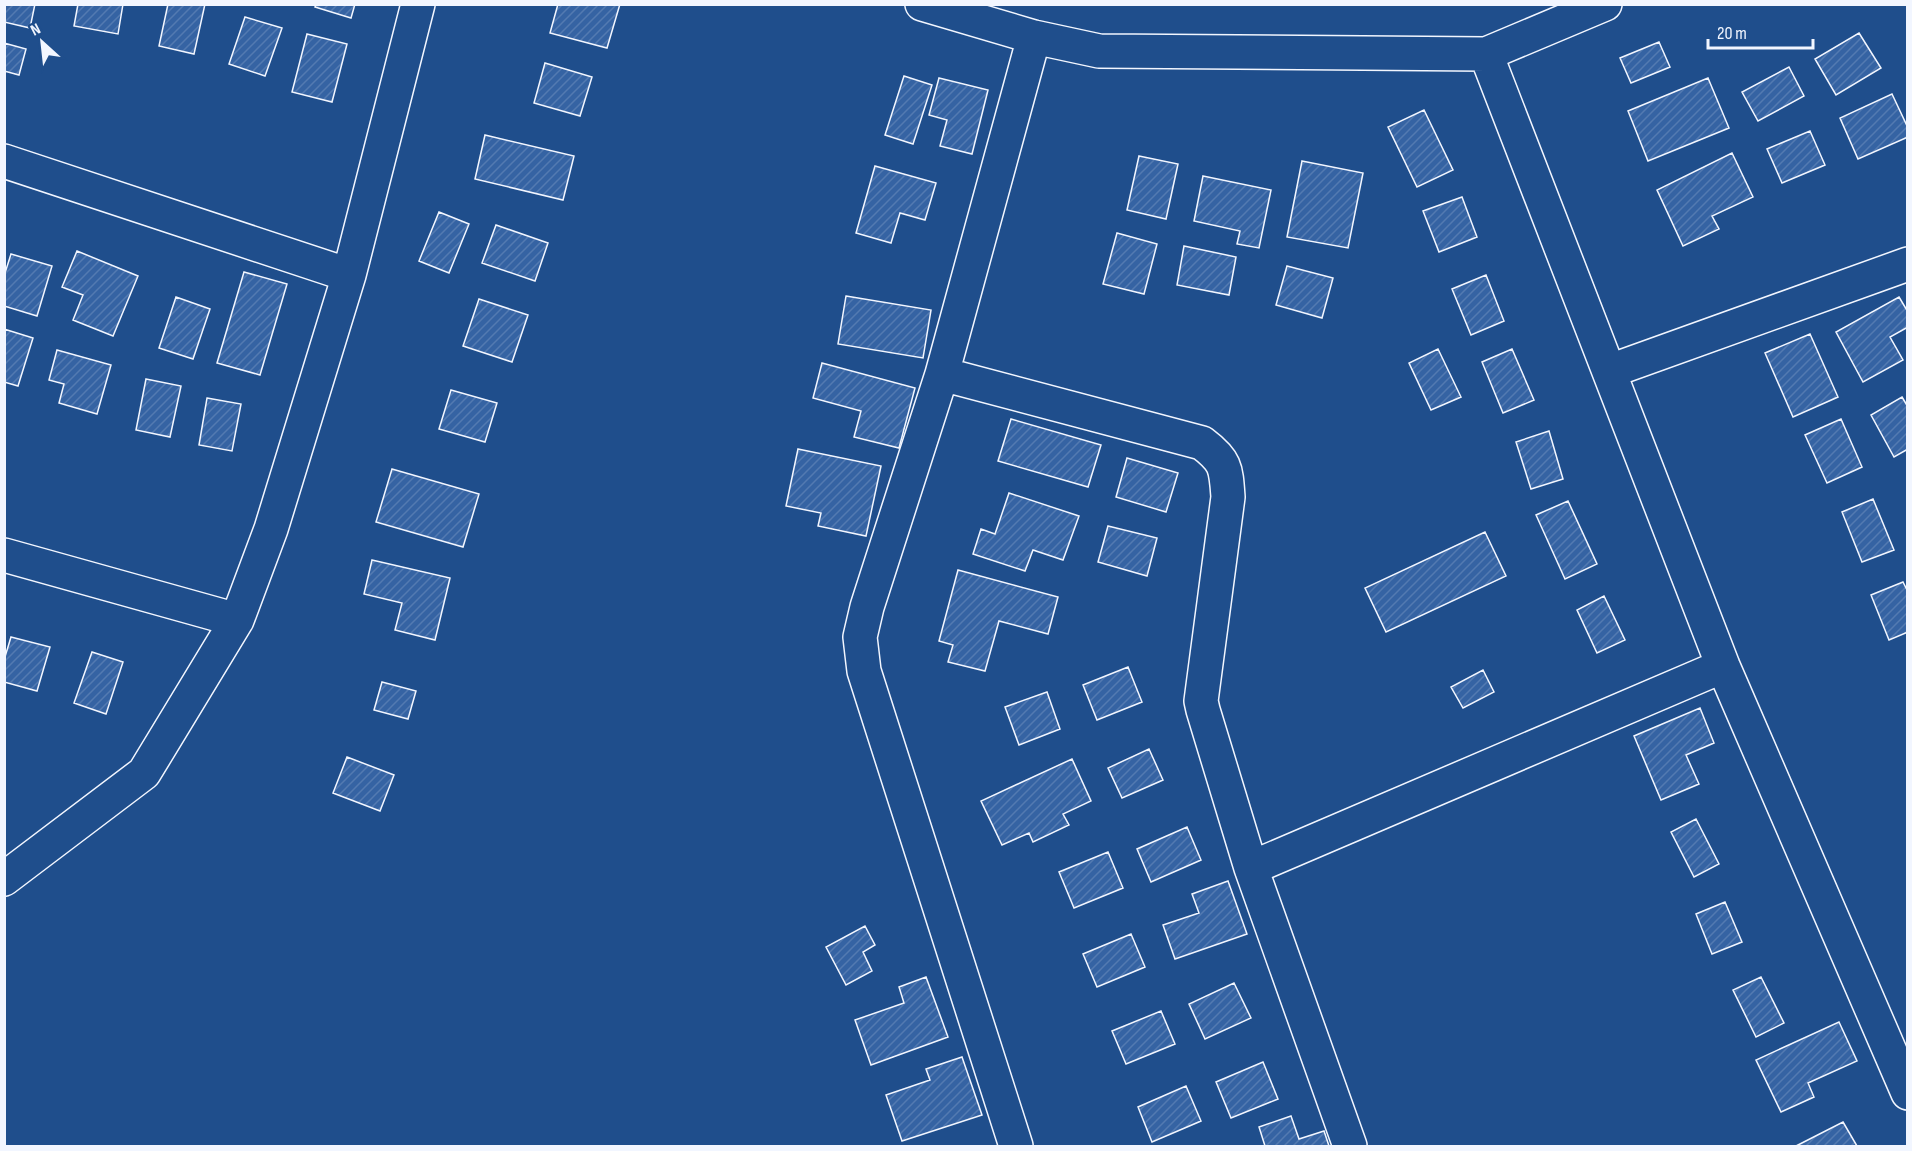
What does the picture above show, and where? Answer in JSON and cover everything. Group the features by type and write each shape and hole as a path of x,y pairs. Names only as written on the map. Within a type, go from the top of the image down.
{"street":[{"path":"4,879 144,773 237,620 271,529 349,275 418,4"},
{"path":"922,4 1034,37 1099,51 1486,54 1605,4"},
{"path":"1016,1146 864,671 860,637 870,596 942,374 1034,37"},
{"path":"1486,54 1723,666 1908,1093"},
{"path":"4,161 349,275"},
{"path":"1610,371 1908,264"},
{"path":"942,374 1202,443 1218,455 1227,473 1228,497 1201,701 1251,868 1350,1146"},
{"path":"4,555 237,620"},
{"path":"1251,868 1723,666"}],"building":[{"path":"4,4 35,4 30,28 4,22"},
{"path":"78,4 123,4 118,34 74,26"},
{"path":"168,4 205,4 194,54 159,46"},
{"path":"316,4 355,4 351,18 315,7"},
{"path":"558,4 620,4 607,48 550,33"},
{"path":"245,17 282,28 265,76 229,64"},
{"path":"1859,33 1881,68 1836,95 1815,59"},
{"path":"307,34 347,44 332,102 292,92"},
{"path":"1659,42 1670,67 1631,83 1620,58"},
{"path":"4,43 26,49 19,75 4,71"},
{"path":"545,63 592,77 580,116 534,103"},
{"path":"1789,67 1804,96 1758,121 1742,92"},
{"path":"904,76 932,85 913,144 885,135"},
{"path":"939,78 988,90 972,154 940,146 947,120 929,115"},
{"path":"1708,78 1729,128 1648,161 1628,111"},
{"path":"1892,94 1908,128 1908,137 1858,159 1840,118"},
{"path":"1424,110 1453,170 1417,187 1388,127"},
{"path":"1810,131 1825,165 1782,183 1767,149"},
{"path":"485,135 574,156 563,200 475,179"},
{"path":"1732,153 1753,197 1712,216 1719,229 1683,246 1657,190"},
{"path":"1139,156 1178,164 1166,219 1127,210"},
{"path":"1302,161 1363,173 1348,248 1287,237"},
{"path":"875,166 936,183 925,220 900,213 891,243 856,233"},
{"path":"1203,176 1271,190 1259,248 1237,244 1240,231 1194,221"},
{"path":"1462,197 1477,237 1439,252 1423,211"},
{"path":"439,212 469,224 449,273 419,261"},
{"path":"496,225 548,243 535,281 482,263"},
{"path":"1117,233 1157,244 1144,294 1103,284"},
{"path":"1184,246 1236,257 1229,295 1177,285"},
{"path":"77,251 138,276 113,336 73,320 83,295 62,287"},
{"path":"11,254 52,266 37,316 4,306 4,276"},
{"path":"1287,266 1333,278 1322,318 1276,305"},
{"path":"244,272 287,284 260,375 217,363"},
{"path":"1486,275 1504,321 1471,335 1452,289"},
{"path":"846,296 931,310 923,358 838,344"},
{"path":"176,297 210,309 193,359 159,348"},
{"path":"1899,297 1908,312 1908,327 1890,337 1903,360 1863,382 1836,332"},
{"path":"479,299 528,315 512,362 463,346"},
{"path":"4,329 33,338 18,386 4,382"},
{"path":"1810,334 1838,397 1793,417 1765,353"},
{"path":"1438,349 1461,397 1431,410 1409,363"},
{"path":"1512,349 1534,400 1503,413 1482,362"},
{"path":"57,350 111,365 97,414 59,403 64,384 49,380"},
{"path":"822,363 915,388 899,448 854,437 861,411 813,398"},
{"path":"146,379 181,386 170,437 136,430"},
{"path":"451,390 497,403 485,442 439,429"},
{"path":"1902,397 1908,407 1908,449 1894,457 1871,415"},
{"path":"207,398 241,404 232,451 199,445"},
{"path":"1011,419 1101,445 1088,487 998,461"},
{"path":"1841,419 1862,467 1827,483 1805,435"},
{"path":"1549,431 1563,479 1531,489 1516,442"},
{"path":"798,449 881,466 866,536 818,526 821,513 786,506"},
{"path":"1127,458 1178,473 1166,512 1116,497"},
{"path":"392,469 479,494 463,547 376,522"},
{"path":"1009,493 1079,516 1063,560 1033,550 1025,571 973,554 981,529 995,534"},
{"path":"1873,499 1894,550 1862,562 1842,512"},
{"path":"1568,501 1597,564 1565,579 1536,515"},
{"path":"1108,526 1157,538 1147,576 1098,562"},
{"path":"1485,532 1506,576 1386,632 1365,588"},
{"path":"372,560 450,578 435,640 395,630 402,603 364,594"},
{"path":"958,570 1058,597 1048,634 999,621 985,671 948,662 953,645 939,641"},
{"path":"1903,582 1908,592 1908,632 1889,640 1871,595"},
{"path":"1604,596 1625,640 1597,653 1577,610"},
{"path":"11,637 50,647 37,691 4,682 4,660"},
{"path":"92,652 123,662 106,714 74,703"},
{"path":"1128,667 1142,702 1097,720 1083,685"},
{"path":"1483,670 1494,692 1463,708 1451,687"},
{"path":"382,682 416,691 408,719 374,710"},
{"path":"1047,692 1060,729 1019,745 1005,707"},
{"path":"1700,708 1714,743 1686,755 1699,784 1661,800 1634,736"},
{"path":"1149,749 1163,780 1122,798 1108,768"},
{"path":"347,757 394,775 380,811 333,793"},
{"path":"1072,759 1091,801 1063,814 1069,825 1033,842 1029,833 1002,845 981,801"},
{"path":"1696,819 1719,864 1694,877 1671,832"},
{"path":"1187,827 1201,860 1151,882 1137,849"},
{"path":"1108,852 1123,888 1074,908 1059,872"},
{"path":"1228,881 1247,934 1175,959 1163,925 1199,913 1192,894"},
{"path":"1725,902 1742,942 1712,954 1696,914"},
{"path":"865,926 875,945 863,952 872,971 846,985 826,947"},
{"path":"1131,934 1145,967 1097,987 1083,954"},
{"path":"926,977 948,1037 871,1065 855,1020 904,1003 899,987"},
{"path":"1761,977 1784,1023 1756,1037 1733,990"},
{"path":"1234,983 1251,1018 1205,1039 1189,1004"},
{"path":"1161,1011 1175,1044 1126,1064 1112,1031"},
{"path":"1839,1022 1857,1061 1808,1083 1814,1097 1781,1112 1756,1060"},
{"path":"962,1057 982,1115 902,1141 886,1095 930,1080 926,1069"},
{"path":"1263,1062 1278,1099 1231,1118 1216,1082"},
{"path":"1186,1086 1201,1121 1152,1142 1138,1107"},
{"path":"1291,1116 1299,1139 1324,1131 1329,1146 1265,1146 1259,1127"},
{"path":"1843,1122 1857,1146 1796,1146"}]}
